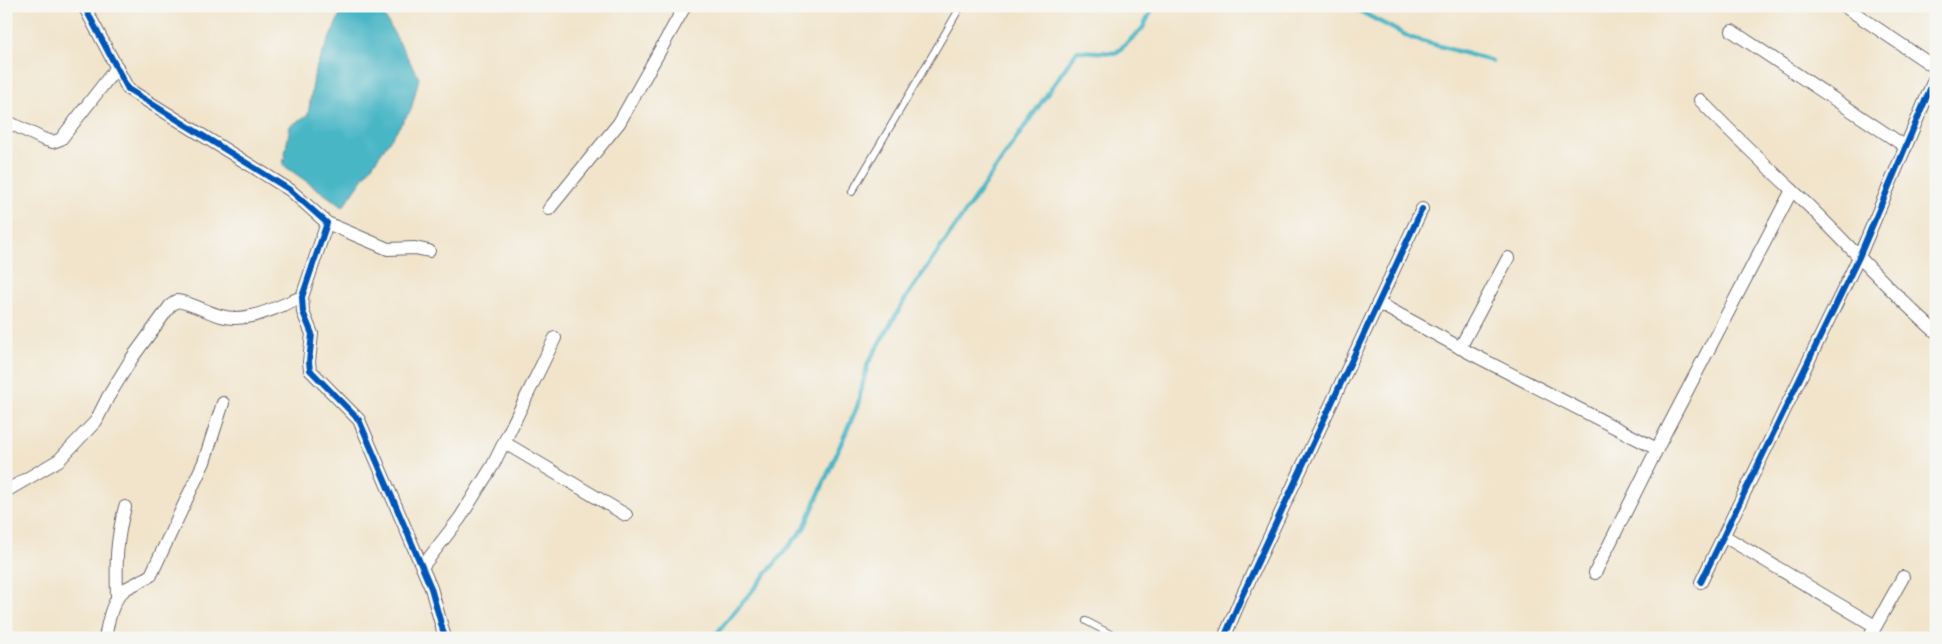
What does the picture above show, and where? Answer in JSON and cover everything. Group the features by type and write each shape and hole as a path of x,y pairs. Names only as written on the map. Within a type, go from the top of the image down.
{"street":[{"path":"84,6 128,89 290,190 327,223 388,249 414,248 429,251"},
{"path":"549,209 619,123 685,6"},
{"path":"1844,6 1936,68"},
{"path":"1732,32 1906,147"},
{"path":"6,120 43,139 53,142 61,139 117,67"},
{"path":"1700,582 1859,257 1936,74"},
{"path":"1700,100 1906,306 1936,332"},
{"path":"1595,573 1792,190"},
{"path":"1224,638 1422,209"},
{"path":"327,223 302,298 303,312 312,334 310,370 359,420 431,588 445,638"},
{"path":"1460,348 1508,258"},
{"path":"6,491 59,460 96,421 108,396 132,358 170,306 177,301 222,317 235,319 251,316 302,298"},
{"path":"1378,303 1460,348 1657,450"},
{"path":"422,567 460,518 493,466 555,338"},
{"path":"117,597 126,589 151,575 204,462 223,402"},
{"path":"504,443 626,515"},
{"path":"105,638 117,597 116,554 118,535 125,507"},
{"path":"1724,536 1875,626"},
{"path":"1869,638 1903,577"}],"lane":[{"path":"852,192 961,6"},
{"path":"1086,621 1118,638"}],"water":[{"path":"355,6 373,6 381,10 419,78 411,110 343,207 283,165 290,126 308,115 315,70 339,17"}],"waterway":[{"path":"713,638 804,528 857,407 868,363 907,296 1077,51 1116,53 1142,29 1154,6"},
{"path":"1350,6 1411,38 1492,61"}],"cycle path":[{"path":"84,6 128,89 290,190 327,223 302,297 303,312 312,334 310,370 359,420 431,588 445,638"},
{"path":"1701,582 1859,257 1936,75"},
{"path":"1224,638 1422,209"}]}
